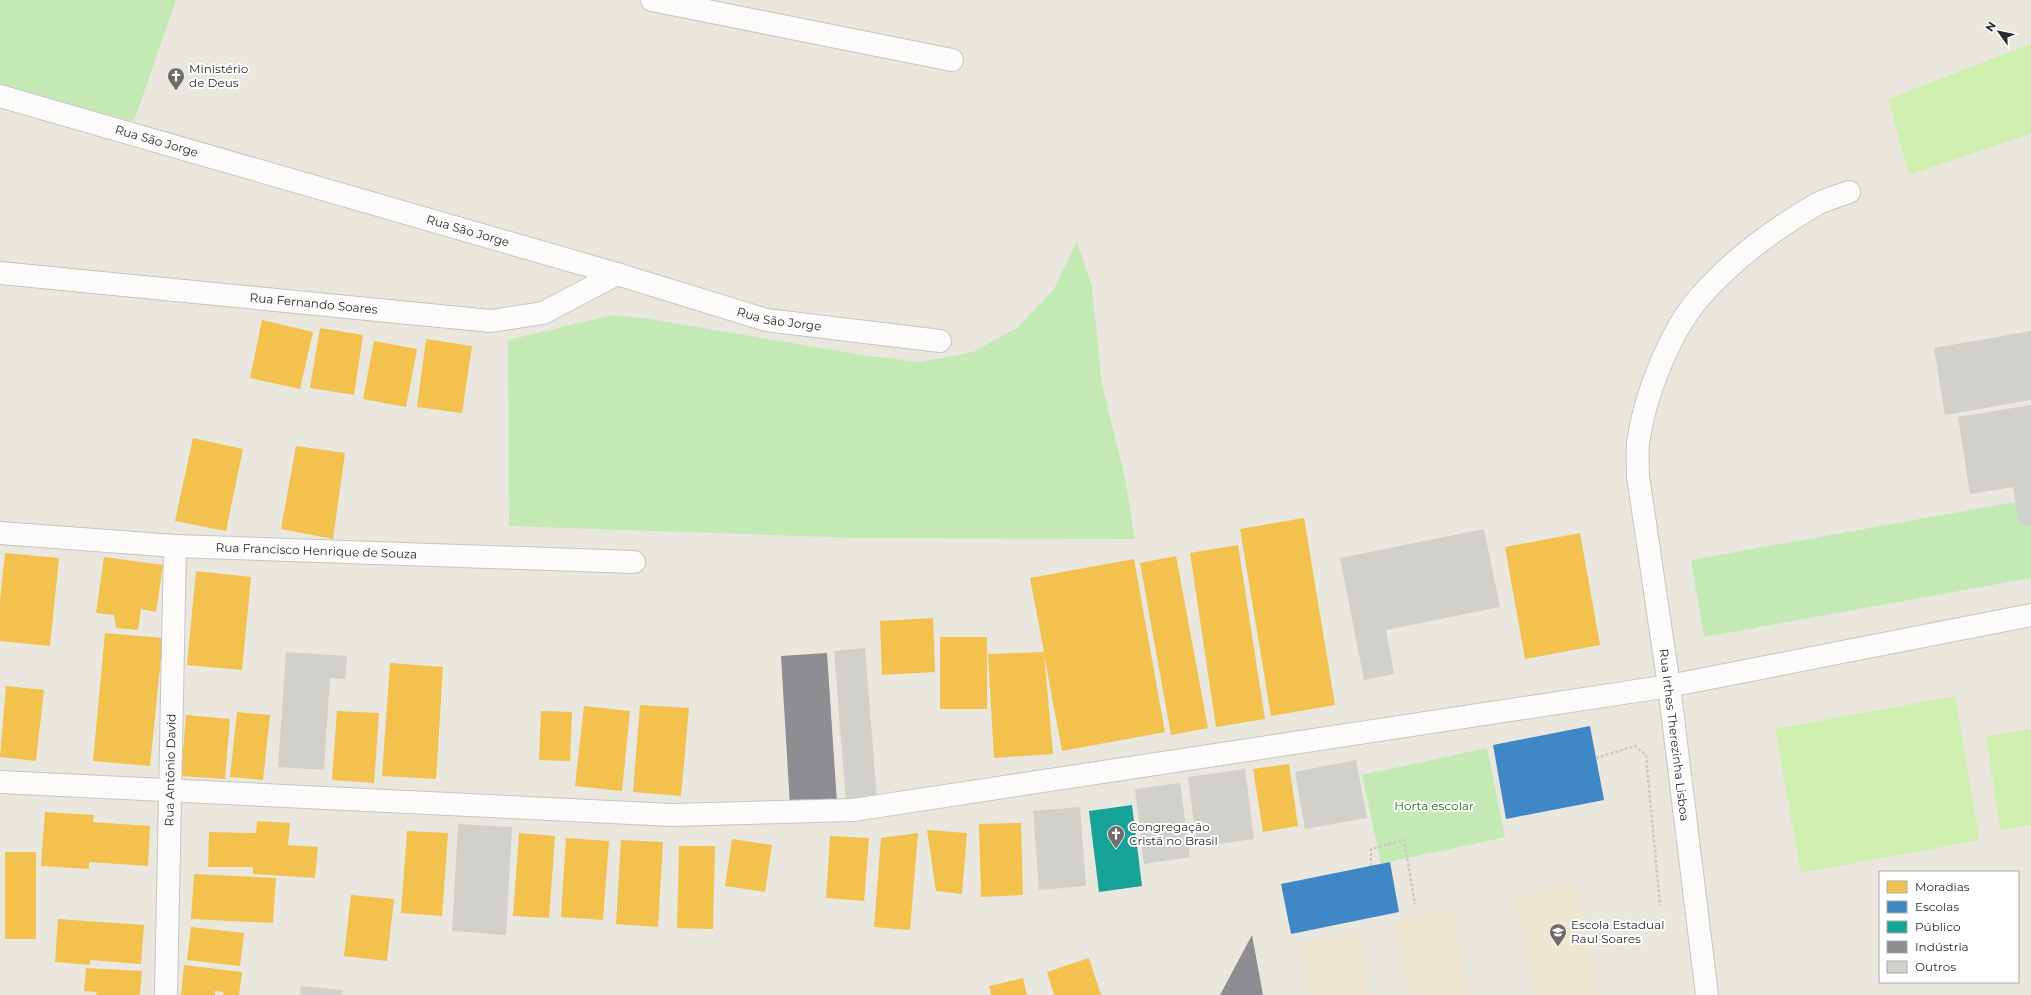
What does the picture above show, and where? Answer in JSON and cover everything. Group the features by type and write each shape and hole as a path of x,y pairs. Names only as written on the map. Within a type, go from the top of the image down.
{"street":[{"path":"652,0 952,60"},
{"name":"Rua São Jorge","path":"0,96 617,274 766,320 940,341"},
{"name":"Rua Irthes Therezinha Lisboa","path":"1707,995 1669,686 1638,476 1638,443 1653,384 1666,350 1698,298 1756,245 1819,204 1849,192"},
{"name":"Rua Fernando Soares","path":"0,273 491,321 544,313 617,274"},
{"name":"Rua Francisco Henrique de Souza","path":"0,533 175,546 634,562"},
{"name":"Rua Antônio David","path":"166,995 175,546"},
{"path":"0,782 672,815 852,810 1669,686 2031,615"}],"path":[{"path":"1596,758 1635,746 1646,755 1660,906"},
{"path":"1371,866 1371,849 1404,840 1415,904"}],"shaded area":[{"name":"Escola Estadual Raul Soares","path":"1577,882 1600,995 1536,995 1514,899"},
{"path":"1453,909 1469,995 1410,995 1393,921"},
{"path":"1359,933 1370,995 1311,995 1300,942"}],"green space":[{"path":"0,0 176,0 134,121 0,87"},
{"path":"2031,44 2031,134 1909,175 1888,99"},
{"path":"1077,241 1092,287 1102,384 1125,477 1135,539 859,538 509,526 508,340 613,315 649,319 869,356 921,362 973,352 1018,327 1054,289"},
{"path":"2031,499 2031,578 1704,637 1691,560"},
{"path":"1955,696 1980,840 1801,873 1775,729"},
{"path":"2031,729 2031,825 2000,830 1986,736"},
{"name":"Horta escolar","path":"1487,748 1505,837 1381,864 1362,775"}],"building: Moradias":[{"path":"262,320 313,332 300,389 250,378"},
{"path":"320,328 363,335 354,395 310,388"},
{"path":"426,339 472,346 462,413 417,407"},
{"path":"374,341 417,349 406,407 363,399"},
{"path":"193,438 243,449 226,531 175,521"},
{"path":"296,446 345,453 333,539 281,529"},
{"path":"1304,518 1335,705 1271,716 1240,529"},
{"path":"1580,533 1600,645 1525,659 1505,547"},
{"path":"1238,545 1265,719 1216,727 1190,553"},
{"path":"5,553 59,558 50,646 0,641 0,601"},
{"path":"1176,556 1208,728 1171,735 1140,563"},
{"path":"104,557 163,565 156,612 141,609 138,630 116,628 114,615 96,613"},
{"path":"1134,559 1165,732 1062,751 1044,654 1053,754 994,758 988,654 1044,652 1030,578"},
{"path":"196,571 251,577 242,670 187,665"},
{"path":"933,618 935,672 882,675 880,621"},
{"path":"105,633 163,638 150,766 93,761"},
{"path":"940,637 987,637 987,709 940,709"},
{"path":"390,663 443,667 436,779 382,776"},
{"path":"6,686 44,690 36,761 0,757"},
{"path":"640,705 689,708 681,796 633,792"},
{"path":"584,706 630,711 622,791 575,786"},
{"path":"337,711 379,713 374,783 332,780"},
{"path":"541,711 572,712 570,761 539,760"},
{"path":"237,712 270,715 263,780 230,777"},
{"path":"186,715 230,719 225,779 181,776"},
{"path":"1289,764 1298,826 1263,832 1253,769"},
{"path":"45,812 94,815 93,822 150,826 148,866 89,862 89,869 41,866"},
{"path":"257,821 290,823 288,845 318,847 315,878 253,874 253,867 208,867 209,832 256,833"},
{"path":"1021,823 1023,895 981,897 979,824"},
{"path":"927,830 967,833 962,894 936,891"},
{"path":"407,831 448,833 442,916 401,913"},
{"path":"519,833 555,836 549,918 513,916"},
{"path":"918,833 910,930 874,927 881,838"},
{"path":"830,836 869,838 864,901 826,898"},
{"path":"566,838 609,841 603,920 561,917"},
{"path":"732,839 772,845 765,892 725,886"},
{"path":"621,840 663,842 658,927 616,924"},
{"path":"679,846 715,846 713,929 677,928"},
{"path":"5,852 36,852 36,939 5,939"},
{"path":"194,874 276,878 273,923 191,919"},
{"path":"351,895 394,899 387,961 344,956"},
{"path":"58,919 144,925 141,964 90,960 90,965 55,962"},
{"path":"191,927 244,933 240,966 187,960"},
{"path":"1089,958 1101,995 1054,995 1047,972"},
{"path":"184,965 242,972 239,995 223,995 224,992 215,991 215,995 181,995"},
{"path":"86,968 142,971 140,995 96,995 97,992 84,991"},
{"path":"1023,978 1027,995 991,995 989,986"}],"building: Escolas":[{"path":"1590,726 1604,800 1506,819 1493,745"},
{"path":"1390,862 1399,912 1291,934 1281,884"}],"building: Público":[{"name":"Congregação Cristã no Brasil","path":"1132,805 1142,886 1099,892 1089,811"}],"building: Indústria":[{"path":"827,653 837,803 790,806 781,656"},
{"path":"1252,935 1263,995 1220,995"}],"building: Outros":[{"path":"2031,331 2031,400 1945,415 1934,348"},
{"path":"2031,405 2031,526 2019,523 2013,487 1970,494 1958,417"},
{"path":"1484,529 1500,607 1386,630 1394,674 1364,680 1340,558"},
{"path":"865,648 877,799 846,802 834,651"},
{"path":"286,652 347,656 345,679 330,678 324,770 278,767"},
{"path":"1356,760 1367,818 1305,829 1295,772"},
{"path":"1245,769 1254,839 1197,847 1188,777"},
{"path":"1180,783 1190,857 1144,864 1135,789"},
{"path":"1080,807 1086,886 1039,890 1033,811"},
{"path":"458,824 512,827 506,935 452,931"},
{"path":"301,986 343,990 342,995 300,995"}],"place":[{"name":"Ministério de Deus","path":"176,91"},
{"name":"Congregação Cristã no Brasil","path":"1116,849"},
{"name":"Escola Estadual Raul Soares","path":"1558,947"}]}
